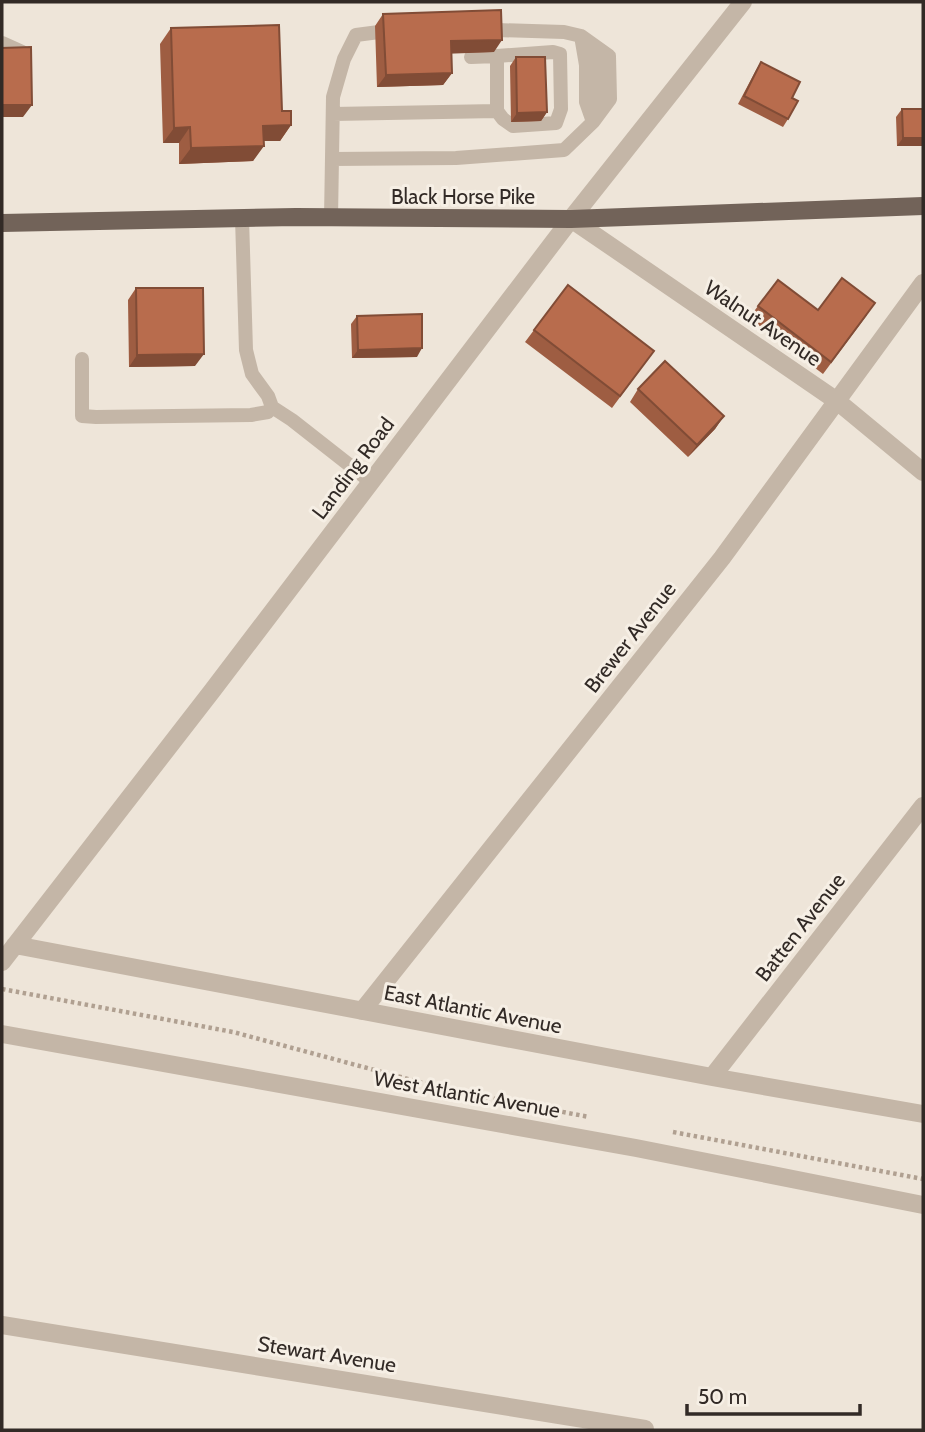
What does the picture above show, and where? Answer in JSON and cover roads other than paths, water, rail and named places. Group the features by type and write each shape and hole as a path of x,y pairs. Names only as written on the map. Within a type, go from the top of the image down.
{"main road":[{"name":"Black Horse Pike","path":"2,223 242,218 571,219 923,206"}],"street":[{"name":"Landing Road","path":"2,962 571,219 743,2"},
{"name":"Walnut Avenue","path":"571,219 837,401 923,472"},
{"name":"Brewer Avenue","path":"362,1011 722,558 923,283"},
{"name":"Batten Avenue","path":"712,1077 923,806"},
{"name":"East Atlantic Avenue","path":"15,946 923,1114"},
{"name":"West Atlantic Avenue","path":"2,1034 636,1148 923,1205"},
{"name":"Stewart Avenue","path":"2,1325 645,1429"}],"lane":[{"path":"332,159 456,158 564,150 593,122 611,99 609,57 581,36 564,32 497,30"},
{"path":"331,218 333,97 344,59 356,35 379,32"},
{"path":"581,36 586,65 586,102 593,122"},
{"path":"2,43 22,52"},
{"path":"471,57 553,52 560,54 561,109 556,123 513,126 503,119 497,56"},
{"path":"542,86 561,86"},
{"path":"333,114 503,98"},
{"path":"542,103 561,103"},
{"path":"242,218 246,350 252,374 272,407 371,482"},
{"path":"82,359 82,416 251,415 268,412 272,407"}]}
